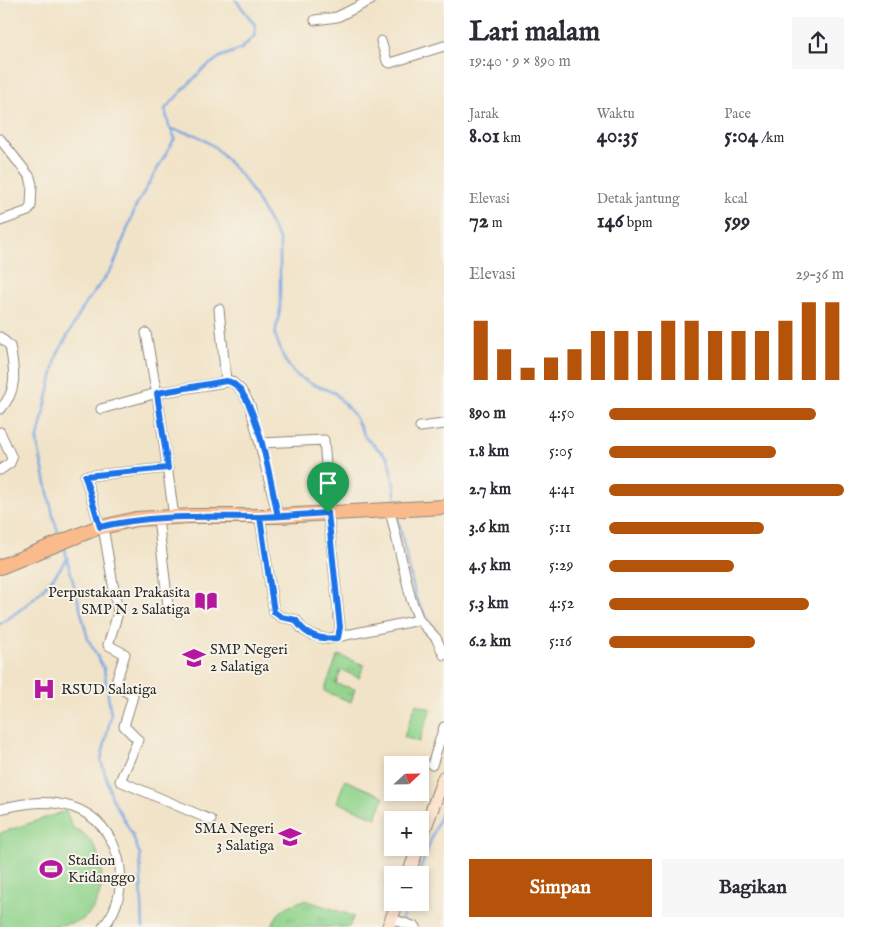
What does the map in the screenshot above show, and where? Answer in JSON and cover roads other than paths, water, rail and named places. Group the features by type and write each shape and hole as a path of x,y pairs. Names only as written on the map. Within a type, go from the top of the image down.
{"main road":[{"path":"0,567 76,535 136,519 260,517 444,507"},
{"path":"429,818 444,777"},
{"path":"390,923 395,911"}],"street":[{"path":"315,20 337,17 370,0"},
{"path":"381,41 387,61 390,62 444,46"},
{"path":"0,139 30,177 32,185 31,206 28,211 0,221"},
{"path":"218,309 226,381"},
{"path":"146,334 157,393 174,517"},
{"path":"0,337 10,346 15,376 14,386 0,409"},
{"path":"102,409 157,393 226,381 235,383 247,398 261,443 278,516"},
{"path":"420,427 444,424"},
{"path":"0,432 12,458 10,464 0,470"},
{"path":"261,443 324,440 340,627 338,638"},
{"path":"168,468 85,476 101,527 118,614 108,644 125,654 116,682 118,686 133,696 124,726 138,740 120,781 211,820"},
{"path":"394,511 409,592 419,620 436,638 444,655"},
{"path":"260,517 274,612 281,617 296,620 303,630 312,635 327,639 419,620"},
{"path":"158,518 168,606"},
{"path":"432,765 444,726"},
{"path":"0,809 27,803 59,803 74,807 98,823 114,845 121,878 118,902 103,927"},
{"path":"390,923 416,927"}],"waterway":[{"path":"60,537 54,520 37,442 57,355 85,304 113,267 136,206 175,138 169,126 165,109 202,70 220,57 241,49 255,35 255,25 236,0"},
{"path":"171,129 196,135 215,147 245,180 256,198 280,241 280,310 275,335 285,361 296,375 335,393 354,415 365,437 388,458 396,504"},
{"path":"397,515 416,599 432,628"},
{"path":"64,547 88,639 104,669 111,715 101,760 112,798 132,834 140,855 143,927"},
{"path":"0,624 38,594 68,558"},
{"path":"421,866 444,805"},
{"path":"402,919 405,911"}],"place":[{"name":"Perpustakaan Prakasita SMP N 2 Salatiga","path":"206,601"},
{"name":"SMP Negeri 2 Salatiga","path":"194,658"},
{"name":"RSUD Salatiga","path":"44,689"},
{"name":"SMA Negeri 3 Salatiga","path":"290,837"},
{"name":"Stadion Kridanggo","path":"51,869"}]}
